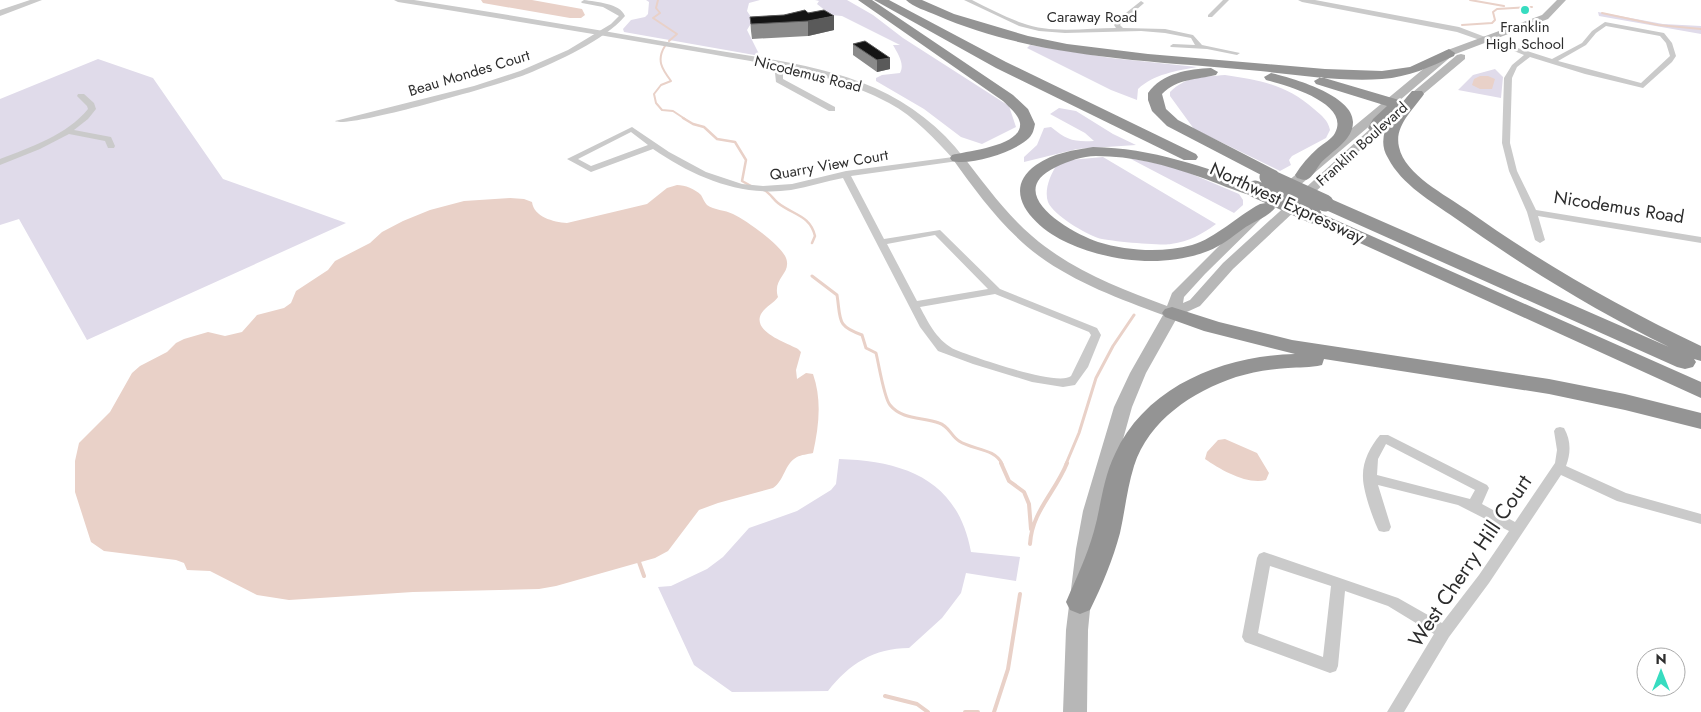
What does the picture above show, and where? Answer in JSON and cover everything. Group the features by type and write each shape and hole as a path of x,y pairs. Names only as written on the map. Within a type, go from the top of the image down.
{"highway":[{"path":"864,0 1008,98 1026,114 1027,129 1021,139 1014,144 996,152 958,158"},
{"name":"Northwest Expressway","path":"880,0 1010,69 1254,190 1287,204 1322,206 1457,261 1701,369"},
{"path":"904,0 995,46"},
{"path":"912,0 977,27 1055,46 1144,58 1369,75 1391,75 1414,70 1449,53"},
{"path":"1260,67 1313,79 1392,101 1396,105 1395,107 1378,122 1376,128"},
{"path":"1269,176 1171,122 1158,109 1154,98 1155,93 1167,82 1182,76 1223,72 1255,74 1284,80 1321,95 1342,113 1345,125 1344,131 1303,175"},
{"path":"1055,76 1135,115"},
{"path":"1417,94 1396,121 1391,140 1397,160 1418,183 1566,285 1635,322 1701,354"},
{"name":"Northwest Expressway","path":"1152,122 1269,176 1322,206 1701,390"},
{"path":"1254,190 1156,158 1131,153 1109,152 1072,155 1050,163 1032,178 1029,183 1028,194 1030,201 1046,222 1063,233 1084,243 1134,254 1173,254 1205,247 1216,242 1243,221 1266,208"},
{"path":"1172,313 1218,329 1273,344 1572,390 1701,421"},
{"path":"1080,602 1104,545 1126,455 1149,420 1179,394 1198,383 1220,374 1241,368 1278,362 1332,361 1432,369"}],"main road":[{"name":"Franklin Boulevard","path":"1172,313 1177,296 1200,271 1266,208 1449,53 1545,17 1562,0"},
{"name":"Franklin Boulevard","path":"1172,313 1195,303 1228,266 1376,128 1461,57 1540,27 1548,22 1545,17"},
{"name":"Nicodemus Road","path":"958,158 1014,227 1044,253 1067,268 1103,285 1172,313"},
{"path":"1075,712 1077,630 1092,511 1123,407 1138,373 1172,313"}],"street":[{"path":"0,13 38,0"},
{"name":"Nicodemus Road","path":"398,0 787,66 845,81 893,101 927,124 958,158"},
{"name":"Beau Mondes Court","path":"339,120 366,117 510,78 550,62 601,33 613,25 619,18 615,17 609,10 575,0"},
{"path":"1210,16 1226,0"},
{"path":"1302,0 1443,27 1497,42 1552,62 1595,76 1642,86 1674,56 1669,43 1662,34 1605,24 1594,32 1584,44 1552,62"},
{"name":"Caraway Road","path":"973,1 1022,25 1039,29 1065,31 1152,30 1193,37 1199,46"},
{"path":"1121,29 1117,25 1119,21 1141,3"},
{"path":"1173,46 1199,46 1237,53"},
{"path":"1530,54 1514,66 1508,78 1506,143 1513,171 1532,212 1540,240"},
{"path":"787,66 779,73 779,80 832,109"},
{"path":"0,162 66,132 85,118 92,109 91,105 82,96"},
{"name":"Quarry View Court","path":"653,146 591,169 570,159 632,129 667,156 720,182 763,190 795,187 846,174 958,158"},
{"path":"66,132 108,139 111,146"},
{"path":"846,174 913,305 934,340 942,348 952,353 1051,384 1069,384 1076,378 1096,335 1093,330 996,291 937,232 882,242"},
{"name":"Nicodemus Road","path":"1532,212 1701,240"},
{"path":"913,305 996,291"},
{"name":"West Cherry Hill Court","path":"1395,712 1444,632 1518,530 1565,458 1565,446 1560,431"},
{"path":"1384,527 1372,493 1369,478 1373,453 1384,438 1482,488 1474,506"},
{"path":"1559,468 1622,497 1701,519"},
{"path":"1369,478 1440,495 1474,506 1518,530"},
{"path":"1339,583 1330,666 1250,637 1264,558 1339,583 1393,602 1444,632"}],"shaded area":[{"path":"481,0 532,0 582,9 585,15 581,18 570,18 483,3"},
{"path":"646,0 760,0 749,3 747,11 753,20 747,30 760,56 624,32 623,29 631,20 645,17 648,14 649,2"},
{"path":"815,0 847,0 873,15 903,38 1009,106 1016,127 982,144 961,137 924,109 876,81 876,78 882,75 900,73 902,66 899,55 893,45 900,45 842,16 831,15 817,4 819,1"},
{"path":"1598,12 1663,24 1701,26 1701,34 1599,16"},
{"path":"1030,45 1111,58 1197,67 1166,74 1151,80 1138,89 1137,100 1111,90 1027,48"},
{"path":"98,59 153,78 223,179 346,223 87,340 19,219 0,225 0,99"},
{"path":"1495,69 1503,77 1501,98 1458,90 1473,75"},
{"path":"1225,75 1272,85 1294,94 1326,121 1330,130 1326,138 1292,156 1289,160 1291,165 1280,171 1194,129 1170,96 1170,92 1189,80"},
{"path":"1480,76 1488,76 1495,79 1492,89 1480,89 1472,85 1474,79"},
{"path":"1059,108 1076,111 1113,134 1136,145 1077,149 1024,162 1024,157 1037,145 1044,128 1051,127 1071,139 1094,141 1085,133 1050,114"},
{"path":"1103,157 1216,224 1190,239 1166,244 1134,243 1103,239 1078,228 1056,213 1048,202 1047,188 1050,179 1056,166 1070,160"},
{"path":"1129,158 1175,167 1239,194 1243,200 1243,205 1234,213"},
{"path":"677,185 696,191 710,207 739,217 777,246 786,258 785,272 778,285 778,297 761,314 761,326 772,336 801,352 796,370 797,379 806,373 813,374 818,394 819,413 813,453 799,456 793,460 780,481 773,488 699,510 668,551 655,558 539,589 413,592 289,600 257,595 210,571 187,570 184,563 176,560 104,551 91,542 75,492 75,461 79,443 110,412 132,373 140,366 167,352 176,343 208,332 225,336 242,332 257,315 284,308 291,303 296,291 328,270 335,261 370,243 382,232 430,210 464,201 524,199 532,202 536,211 545,218 567,223 647,204 667,188"},
{"path":"1225,439 1257,453 1269,473 1266,480 1259,481 1243,478 1226,472 1205,459 1207,452 1218,440"},
{"path":"839,459 886,464 906,470 925,479 941,491 954,507 964,527 971,552 1020,557 1016,581 966,573 961,593 942,618 909,648 885,651 863,659 836,681 828,691 732,692 694,665 658,587 671,586 707,569 723,557 749,528 797,511 831,490 836,484"}],"building":[{"path":"805,10 808,13 824,10 834,16 808,21 751,24 750,17 784,15"},
{"path":"865,41 890,58 877,60 853,44"}],"waterway":[{"path":"658,0 656,8 660,13 653,18 677,34 669,41"},
{"path":"1470,0 1504,6"},
{"path":"1462,25 1492,23 1495,20 1493,12 1497,9 1532,7"},
{"path":"1602,13 1658,25 1701,29"},
{"path":"665,46 662,51 661,64 671,81 661,85 654,94 656,103 662,110 673,111 685,119"},
{"path":"683,118 693,124 704,127 717,139 735,142 746,160 742,181 751,186"},
{"path":"764,190 778,203 805,219 813,229 815,236 812,243"},
{"path":"812,276 837,295 841,321 848,328 862,335 866,348 876,353 884,389 890,405 895,410 907,416 942,424 959,441 989,452 999,459 1002,464"},
{"path":"1066,464 1079,433 1096,378 1113,346 1134,315"},
{"path":"1001,463 1009,481 1024,492 1029,504 1031,529"},
{"path":"1030,544 1039,512 1067,463"},
{"path":"639,562 644,576"},
{"path":"994,712 1008,669 1020,594"},
{"path":"885,696 917,704 928,712"},
{"path":"965,712 978,712"}],"place":[{"name":"Franklin High School","path":"1525,10"}]}
